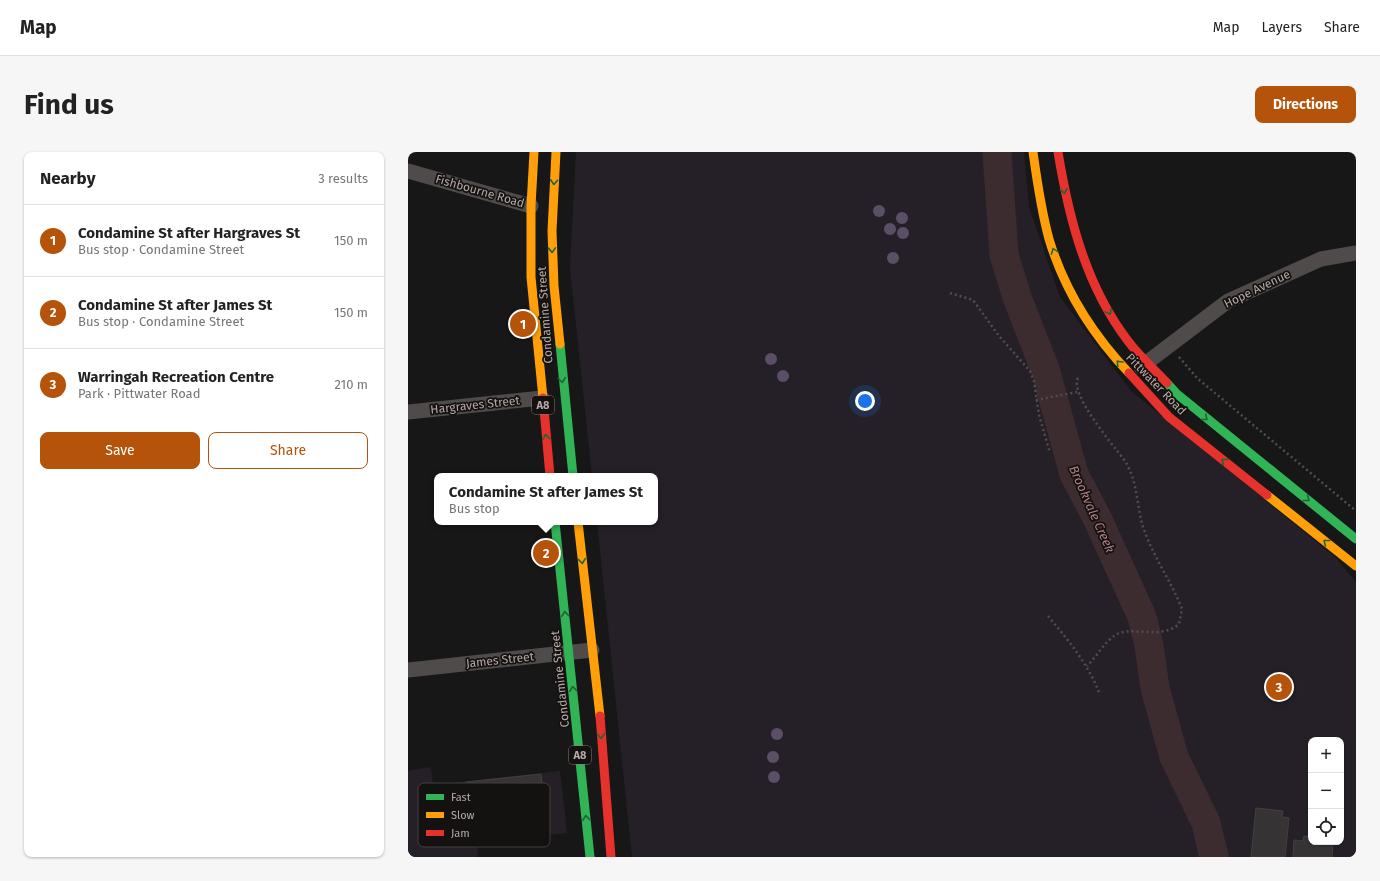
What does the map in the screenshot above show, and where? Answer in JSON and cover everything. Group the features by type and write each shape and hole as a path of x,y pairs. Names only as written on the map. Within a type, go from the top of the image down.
{"main road":[{"name":"Condamine Street","path":"534,152 554,286 573,473"},
{"name":"Condamine Street","path":"550,473 531,277 542,209 556,152"},
{"name":"Pittwater Road","path":"1033,152 1038,196 1048,232 1068,288 1106,347 1169,417 1356,566"},
{"name":"Pittwater Road","path":"1058,152 1067,205 1078,243 1094,282 1113,318 1128,341 1177,394 1203,417 1356,539"},
{"name":"Condamine Street","path":"555,525 590,857"},
{"name":"A8","path":"578,525 592,650 611,857"}],"street":[{"name":"Fishbourne Road","path":"408,171 542,209"},
{"name":"Hope Avenue","path":"1131,376 1147,362 1170,347 1228,301 1321,259 1356,253"},
{"name":"Hargraves Street","path":"408,412 542,398"},
{"name":"James Street","path":"408,670 592,650"}],"path":[{"path":"950,293 973,300 999,336 1030,372 1034,381 1036,400 1050,453"},
{"path":"1078,378 1076,381 1077,392 1103,434 1123,458 1130,470 1135,487 1140,521 1182,609 1179,624 1168,631 1136,633 1126,631 1114,636 1087,666"},
{"path":"1036,400 1077,392"},
{"path":"1048,616 1087,666 1093,676 1100,695"}],"shaded area":[{"path":"576,152 1024,152 1029,207 1060,297 1131,391 1336,558 1356,582 1356,857 632,857 597,525 658,525 658,473 592,473 570,268"},
{"path":"431,767 433,783 418,783 418,847 477,847 478,857 408,857 408,771"},
{"path":"560,771 567,833 550,835 550,783 451,783"}],"building":[{"path":"541,774 542,783 466,783"},
{"path":"1256,808 1283,811 1282,817 1289,818 1285,857 1251,857"},
{"path":"1304,836 1308,837 1308,845 1333,845 1332,857 1293,857 1294,840 1303,841"}],"waterway":[{"name":"Brookvale Creek","path":"997,152 1004,255 1018,300 1045,369 1074,474 1098,520 1142,617 1149,645 1155,688 1174,757 1206,823 1214,857"}],"traffic: fast":[{"path":"560,344 573,473"},
{"path":"1167,383 1177,394 1356,539"},
{"path":"555,525 590,857"}],"traffic: slow":[{"path":"534,152 531,206 531,277 543,398"},
{"path":"556,152 552,231 554,286 560,344"},
{"path":"1033,152 1046,228 1055,258 1071,293 1081,310 1103,343 1129,373"},
{"path":"1267,495 1356,566"},
{"path":"578,525 600,716"}],"traffic: jam":[{"path":"1058,152 1062,177 1074,227 1090,275 1113,320 1132,347 1167,383"},
{"path":"1129,373 1169,417 1267,495"},
{"path":"543,398 550,473"},
{"path":"600,716 611,857"}],"place":[{"name":"Condamine St after Hargraves St","path":"523,324"},
{"name":"Condamine St after James St","path":"546,553"},
{"name":"Warringah Recreation Centre","path":"1279,687"}]}
